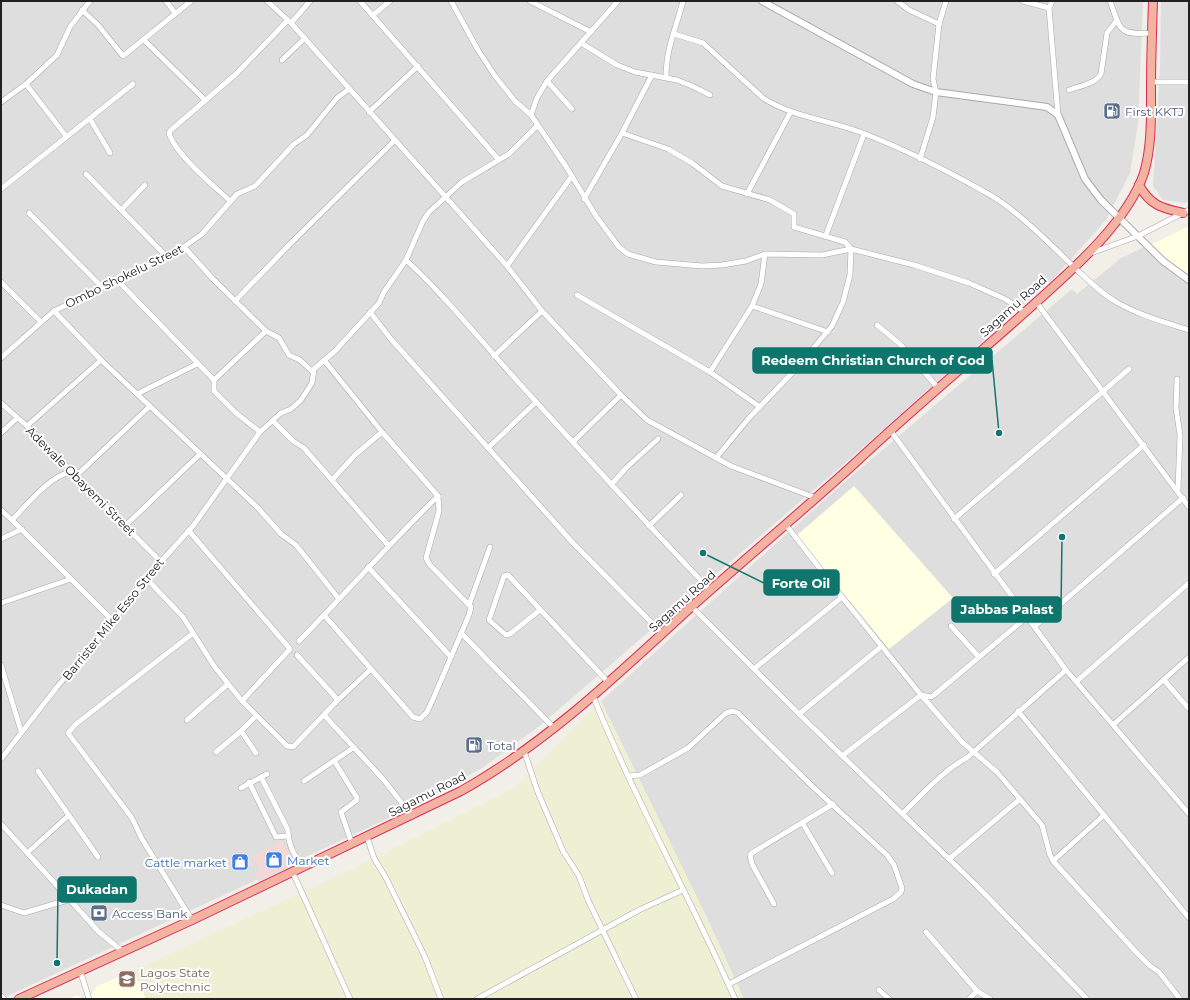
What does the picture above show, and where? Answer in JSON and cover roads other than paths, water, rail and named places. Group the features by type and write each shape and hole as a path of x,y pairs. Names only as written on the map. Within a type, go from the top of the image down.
{"highway":[{"name":"Sagamu Road","path":"19,999 192,920 412,816 487,776 524,751 593,696 786,525 890,430 1036,302 1086,255 1119,216 1139,185 1144,171 1151,131 1153,1"},
{"path":"1139,185 1145,197 1154,204 1162,208 1186,212"}],"street":[{"path":"1,102 26,84 59,52 70,27 90,1"},
{"path":"166,1 175,13"},
{"path":"82,10 98,25 123,56 191,1"},
{"path":"268,1 290,21 368,112 507,266 542,311 620,395 657,427 716,458 763,479 816,498"},
{"path":"230,201 182,154 170,138 169,133 236,74 310,1"},
{"path":"360,1 373,14 499,160"},
{"path":"373,14 390,1"},
{"path":"452,1 478,50 495,76 515,101 531,115 572,176 584,198 619,247 628,254 644,259 702,266 722,265 746,261 764,254 822,255 851,249 914,265 969,283 1005,299 1025,312"},
{"path":"530,1 591,32"},
{"path":"531,115 537,98 547,81 618,1"},
{"path":"666,77 668,49 674,34 682,1"},
{"path":"897,1 909,10 939,24"},
{"path":"920,159 929,132 936,92 933,80 939,24 946,1"},
{"path":"1023,1 1049,8"},
{"path":"1052,1 1049,8 1058,115 1085,179 1110,209 1119,216 1163,261 1189,280"},
{"path":"1110,1 1122,29 1129,34 1152,33"},
{"path":"765,2 913,84 936,92 1047,107 1058,115"},
{"path":"1069,90 1095,81 1099,78 1101,74 1107,33 1117,20"},
{"path":"674,34 704,43 763,98 790,113 864,134 920,159 992,196 1074,267 1089,282 1113,300 1139,312 1189,330"},
{"path":"282,60 305,38"},
{"path":"144,40 205,100"},
{"path":"581,44 617,66 635,72 666,77 692,86 710,95"},
{"path":"368,112 418,66"},
{"path":"584,198 622,133 652,75"},
{"path":"547,81 572,109"},
{"path":"1151,82 1189,82"},
{"path":"26,84 66,136"},
{"path":"1,189 133,84"},
{"name":"Ombo Shokelu Street","path":"1,358 54,311 185,248 202,234 230,201 244,190 252,189 294,144 307,135 337,98 349,90"},
{"path":"747,194 790,113"},
{"path":"90,119 110,152"},
{"name":"Barrister Mike Esso Street","path":"1,759 21,731 32,721 57,687 113,621 160,561 189,531 260,432 281,413 291,409 301,400 312,383 314,369 379,303 384,292 406,260 423,221 429,212 477,171 499,160 519,145 538,125"},
{"path":"622,133 668,149 692,163 722,186 770,200 792,212 795,217 794,227 826,235 845,242 851,249 850,275 843,302 832,326 716,458"},
{"path":"826,235 864,134"},
{"path":"235,301 284,249 394,141"},
{"path":"86,174 166,256"},
{"path":"507,266 572,176"},
{"path":"121,210 146,185"},
{"path":"1086,255 1138,236 1186,212"},
{"path":"29,213 102,288"},
{"path":"185,248 213,279 266,331 279,338 289,355 300,360 314,373"},
{"path":"710,372 752,306 761,284 764,254"},
{"path":"406,260 453,306 494,356 611,485 711,591"},
{"path":"117,280 214,380"},
{"path":"1,282 41,322"},
{"path":"577,295 710,372 760,407"},
{"path":"1036,302 1178,490 1189,507"},
{"path":"752,306 828,332"},
{"path":"54,311 101,360 199,455 258,508 281,534 296,545 339,599"},
{"path":"494,356 542,311"},
{"path":"370,312 390,338 573,543 663,634"},
{"path":"877,325 900,344 938,388"},
{"path":"260,432 214,391 214,380 266,331"},
{"path":"27,426 101,360"},
{"path":"324,360 382,432 438,496 439,511 426,558 430,565 469,605 471,611 433,699 423,717 420,719 413,717 370,670 324,615"},
{"path":"137,394 197,364"},
{"path":"954,519 1102,390 1129,369"},
{"path":"1177,379 1176,408 1180,435 1178,490"},
{"path":"573,442 620,395"},
{"path":"488,448 536,402"},
{"name":"Adewale Obayemi Street","path":"1,403 27,426 160,561"},
{"path":"12,520 61,474 73,474 150,406"},
{"path":"1,433 17,418"},
{"path":"273,421 294,441 304,448 388,545"},
{"path":"890,430 994,574 1035,626 1066,670 1114,724 1189,814"},
{"path":"332,480 356,454 382,432"},
{"path":"611,485 626,468 658,439"},
{"path":"994,574 1144,445"},
{"path":"125,526 199,455"},
{"path":"61,461 61,474"},
{"path":"649,526 681,495"},
{"path":"299,640 388,545 438,496"},
{"path":"1035,626 1183,498"},
{"path":"1,510 113,621"},
{"path":"786,525 842,597 950,729 997,772 1019,800 1042,825 1048,851 1053,861 1136,952 1150,966 1159,972 1180,999"},
{"path":"1,539 22,530"},
{"path":"189,531 290,649 242,701"},
{"path":"469,605 490,547"},
{"path":"368,567 451,656"},
{"path":"540,610 506,635 489,620 504,576 508,575 608,682"},
{"path":"146,578 183,617 192,634 242,701 287,746 293,747 338,700 370,670"},
{"path":"1,603 71,579"},
{"path":"1077,681 1189,583"},
{"path":"754,669 842,597"},
{"path":"692,607 799,714 949,859 1087,999"},
{"path":"921,695 931,698 978,656 1027,617"},
{"path":"951,626 978,656"},
{"path":"462,633 554,728"},
{"path":"192,634 76,724 68,733 132,818 145,844 192,920"},
{"path":"799,714 882,646"},
{"path":"297,655 338,700"},
{"path":"1114,724 1189,657"},
{"path":"1,665 21,731"},
{"path":"902,813 952,766 968,757 1066,670"},
{"path":"1164,680 1189,709"},
{"path":"187,720 228,684"},
{"path":"842,756 921,695"},
{"path":"593,696 610,740 736,999"},
{"path":"628,776 640,775 688,748 726,713 733,711 738,713 812,786 834,804 893,862 902,888 901,892 892,899 729,984"},
{"path":"1018,712 1189,918"},
{"path":"324,715 383,779 412,816"},
{"path":"216,752 256,716"},
{"path":"241,731 256,753"},
{"path":"304,781 335,762 353,748"},
{"path":"524,751 537,790 563,851 579,876 588,900 636,999"},
{"path":"335,762 357,798 357,800 341,812 352,844"},
{"path":"38,771 98,857"},
{"path":"241,788 249,782 267,774"},
{"path":"633,786 640,775"},
{"path":"261,777 288,830 287,836 292,851 302,868"},
{"path":"249,782 276,837 287,836"},
{"path":"949,859 1019,800"},
{"path":"774,904 752,864 750,855 755,850 803,824 834,804"},
{"path":"27,853 68,816"},
{"path":"1053,861 1104,816"},
{"path":"1,824 59,889 71,899 99,932 122,951"},
{"path":"803,824 832,873"},
{"path":"367,837 374,858 386,878 425,958 441,999"},
{"path":"293,872 350,999"},
{"path":"477,999 639,910 683,890"},
{"path":"1,905 24,913 71,899"},
{"path":"926,932 976,991 990,999"},
{"path":"80,970 89,999"},
{"path":"879,990 889,999"},
{"path":"969,999 976,991"},
{"path":"1,996 4,999"}],"place":[{"name":"First KKTJ","path":"1112,111"},
{"name":"Redeem Christian Church of God","path":"999,433"},
{"name":"Jabbas Palast","path":"1062,537"},
{"name":"Forte Oil","path":"703,553"},
{"name":"Total","path":"474,745"},
{"name":"Market","path":"274,860"},
{"name":"Cattle market","path":"240,862"},
{"name":"Access Bank","path":"99,913"},
{"name":"Dukadan","path":"57,963"},
{"name":"Lagos State Polytechnic","path":"127,979"}]}
